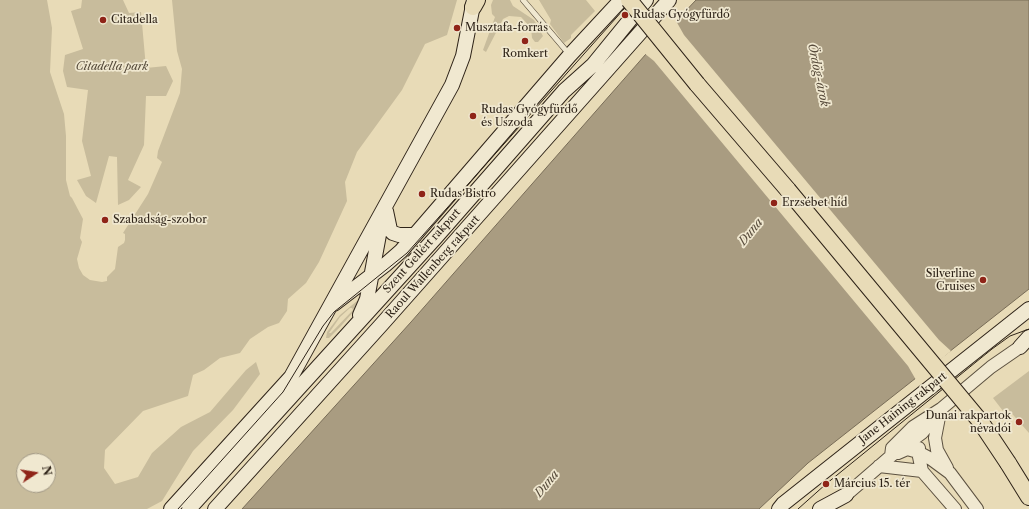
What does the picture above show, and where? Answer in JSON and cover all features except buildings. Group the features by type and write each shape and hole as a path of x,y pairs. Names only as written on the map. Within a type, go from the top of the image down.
{"main road":[{"name":"Szent Gellért rakpart","path":"329,308 401,251 570,55 621,0"},
{"path":"629,0 980,420 1001,450 1029,497"},
{"name":"Szent Gellért rakpart","path":"189,509 357,322 436,237 564,90 592,65 646,0"},
{"name":"Szent Gellért rakpart","path":"171,509 291,377 459,70 464,56 475,2"},
{"name":"Raoul Wallenberg rakpart","path":"215,509 382,324 667,3"},
{"name":"Szent Gellért rakpart","path":"357,322 366,299 385,206"},
{"path":"385,206 390,230 393,233 399,235 415,235"},
{"name":"Jane Haining rakpart","path":"779,509 783,504 1029,309"},
{"path":"1020,348 1029,337"},
{"path":"820,509 846,495"}],"street":[{"path":"891,456 892,448 914,427 941,409 991,367 1020,348"},
{"path":"846,495 891,456 922,433 941,409"},
{"path":"941,409 935,438 937,450 950,473 977,509"},
{"path":"922,433 918,452 922,472 955,509"},
{"path":"891,456 907,449 918,452 931,459 950,473"},
{"path":"879,466 922,472"}],"lane":[{"path":"523,0 570,55"},
{"path":"178,509 271,406 291,377"}],"green space":[{"path":"0,0 47,0 52,28 50,72 64,114 66,136 66,180 70,196 83,219 80,238 82,242 77,259 79,268 83,275 90,280 102,282 107,281 107,277 115,269 118,247 124,243 125,240 125,234 123,233 148,194 162,162 157,158 158,151 180,93 182,69 177,51 172,0 457,0 447,35 425,44 402,90 357,152 345,182 347,201 319,262 306,283 288,299 287,311 279,323 268,327 250,339 240,353 220,358 204,370 193,375 188,396 143,411 105,450 104,468 115,484 138,477 152,453 181,427 210,412 246,370 256,362 260,374 233,410 193,451 162,501 147,509 0,509"},
{"name":"Citadella park","path":"82,0 123,0 129,13 141,12 146,68 166,66 173,81 166,96 146,96 144,145 128,180 141,187 129,200 118,205 117,157 109,156 96,203 86,196 77,180 91,176 82,141 88,90 67,87 63,71 65,55 83,49 71,11 81,8"},
{"path":"493,0 510,0 513,6 534,20 543,36 538,42 535,42 532,38 531,28 521,17 509,16 503,19 486,52 483,50 495,17 492,14 491,5"},
{"path":"539,0 586,0 595,11 571,35 571,38 564,43 550,24 551,20"},
{"path":"359,301 355,310 341,326 329,338 326,338 327,332 340,315","holes":["352,308 353,310 331,333 329,333 340,317"]},
{"path":"1029,371 1029,433 1007,408 1003,411 993,398"}],"water":[{"name":"Duna","path":"696,0 1029,0 1029,289 808,463 759,509 242,509 411,322 660,38"}],"pier":[{"name":"Erzsébet híd","path":"675,19 684,35 939,340 951,351 916,380 908,366 654,61 644,53"}],"tram line":[{"path":"178,509 283,392 323,326 334,312 407,253 632,0"},
{"path":"798,509 826,484 992,349 1010,336 1029,329"}],"place":[{"name":"Rudas Gyógyfürdő","path":"625,15"},
{"name":"Citadella","path":"103,20"},
{"name":"Musztafa-forrás","path":"457,28"},
{"name":"Romkert","path":"525,41"},
{"name":"Rudas Gyógyfürdő és Uszoda","path":"473,116"},
{"name":"Rudas Bistro","path":"422,194"},
{"name":"Erzsébet híd","path":"774,203"},
{"name":"Szabadság-szobor","path":"105,220"},
{"name":"Silverline Cruises","path":"983,280"},
{"name":"Dunai rakpartok névadói","path":"1019,422"},
{"name":"Március 15. tér","path":"826,484"}],"water label":[{"name":"Ördög-árok","path":"818,75"}]}
